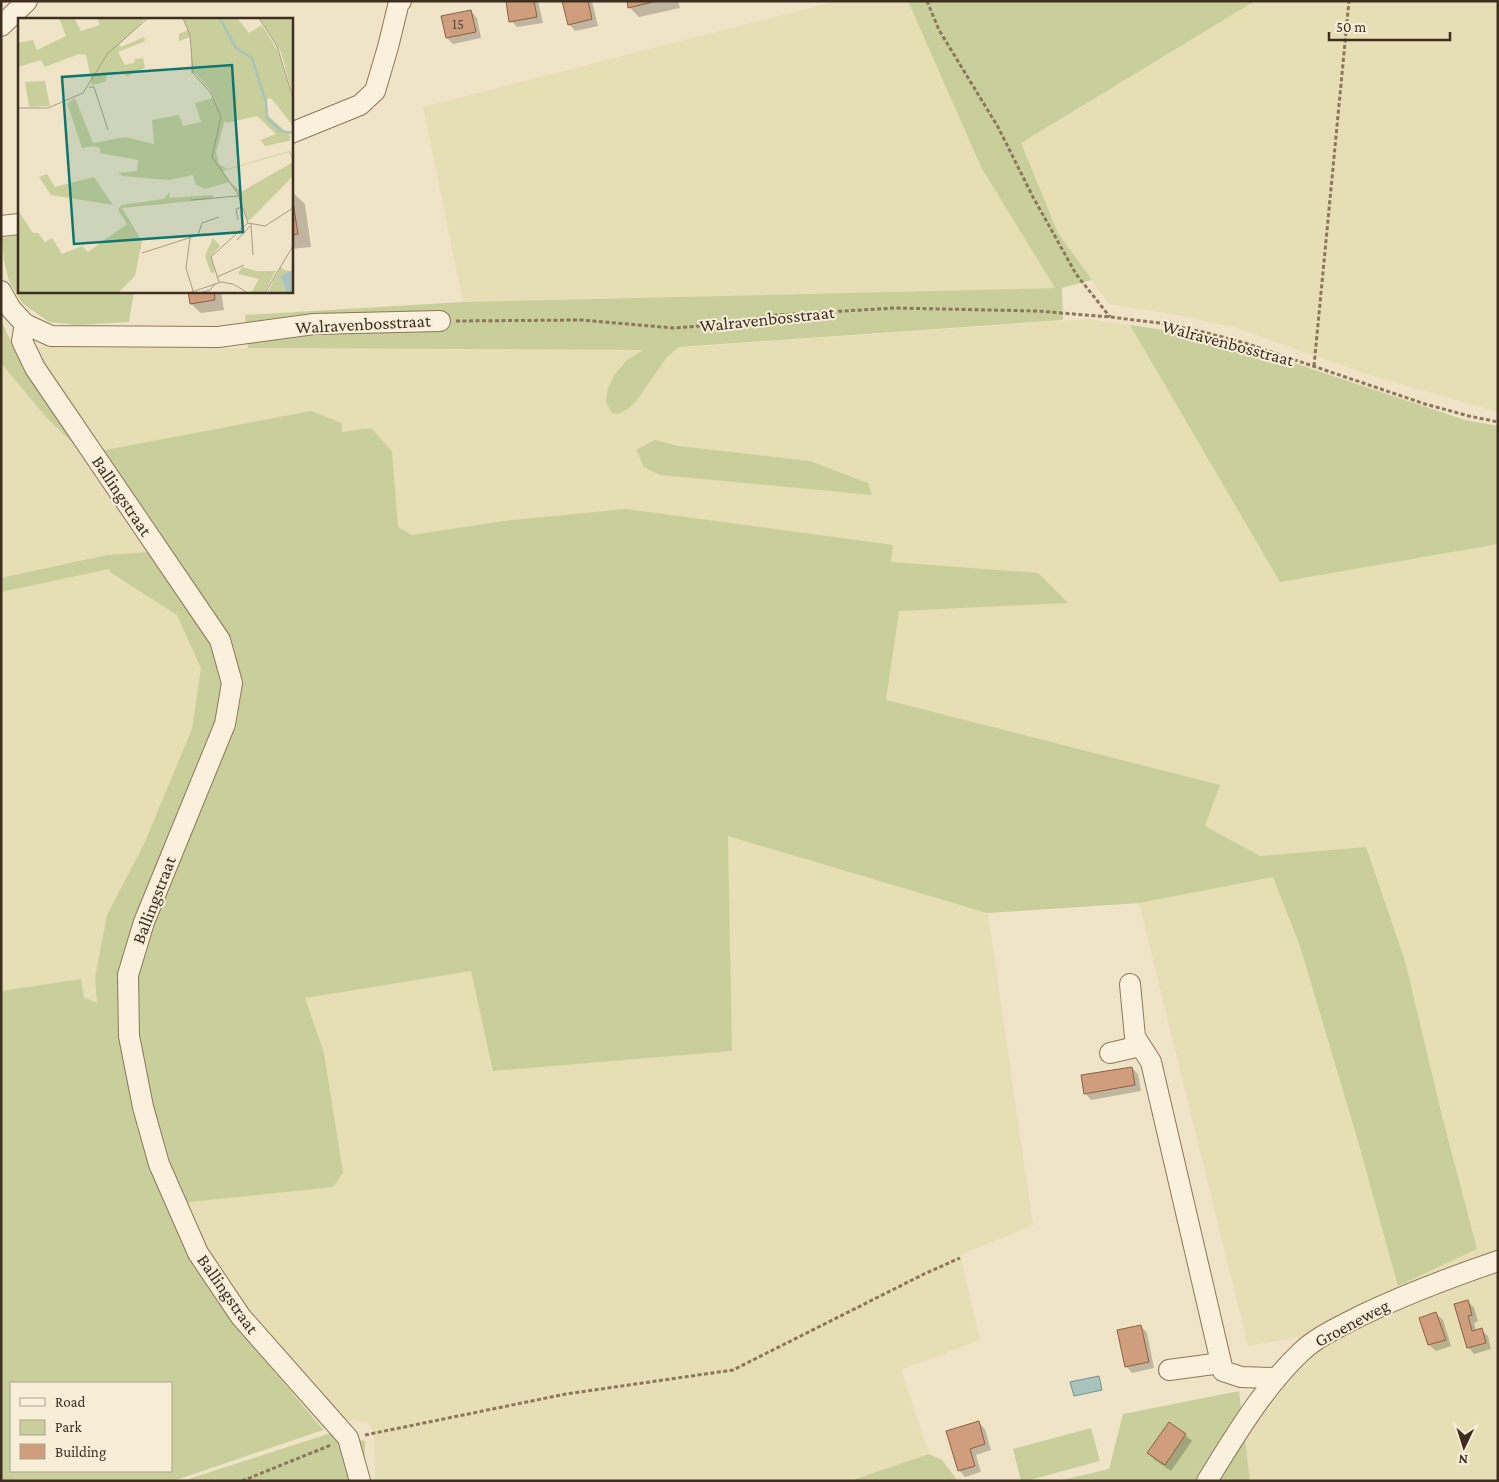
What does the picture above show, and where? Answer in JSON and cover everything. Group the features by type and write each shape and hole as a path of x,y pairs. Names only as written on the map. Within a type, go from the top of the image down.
{"street":[{"path":"1,26 27,1"},
{"path":"292,133 360,105 375,90 400,2"},
{"path":"1,226 18,224"},
{"path":"1,291 11,309 25,324"},
{"name":"Walravenbosstraat","path":"25,324 51,336 218,337 314,324 440,321"},
{"name":"Ballingstraat","path":"25,324 22,341 35,368 220,640 232,682 225,724 144,922 128,975 129,1036 143,1106 159,1164 198,1253 241,1317 348,1438 360,1481"},
{"path":"1130,984 1135,1037 1151,1062 1222,1371 1241,1377 1276,1378"},
{"path":"1110,1053 1140,1046"},
{"name":"Groeneweg","path":"1207,1481 1234,1438 1276,1378 1303,1351 1328,1332 1457,1275 1498,1261"},
{"path":"1169,1370 1221,1363"}],"path":[{"path":"927,1 939,30 998,127 1033,197 1076,274 1110,317"},
{"path":"1314,367 1349,1"},
{"name":"Walravenbosstraat","path":"440,321 581,320 674,328 712,325 777,315 895,308 1037,311 1110,317 1203,332 1426,404 1498,422"},
{"path":"242,1481 348,1438 566,1394 733,1370 960,1258"}],"shaded area":[{"path":"837,1 908,1 981,167 1062,288 463,302 423,107"},
{"path":"1255,1 1498,1 1498,412 1369,375 1237,328 1172,314 1109,304 1058,233 1021,143"},
{"path":"1088,319 1176,332 1285,360 1465,420 1498,426 1498,1481 1250,1481 1244,1433 1300,1368 1298,1337 1248,1346 1139,903 988,913 1033,1225 960,1255 980,1340 901,1370 929,1454 850,1481 375,1481 374,1433 368,1423 353,1420 173,1481 171,1472 172,1382 11,1382 1,1063 81,979 1,991 1,327 14,347 644,350"}],"green space":[{"path":"908,1 1255,1 1021,143 1058,233 1092,280 1062,288 1063,320 679,347 667,357 637,400 628,409 618,414 612,413 606,402 608,388 615,374 627,360 643,350 248,348 245,315 463,302 1055,288 981,167"},
{"path":"18,235 18,292 134,292 129,322 77,325 49,322 22,303 9,281 4,261 2,238"},
{"path":"1,320 12,344 84,454 46,417 1,363"},
{"path":"1130,325 1176,332 1285,360 1465,420 1498,426 1498,544 1280,582"},
{"path":"311,411 342,423 342,432 371,428 392,451 398,527 412,535 504,521 626,509 893,545 891,562 1038,573 1068,603 899,611 886,700 1220,785 1205,826 1260,856 1366,847 1405,961 1443,1120 1477,1249 1398,1286 1358,1141 1300,946 1273,877 1139,903 987,913 728,836 732,1051 493,1071 471,971 305,998 324,1053 343,1173 333,1187 181,1203 154,1116 135,1020 124,1016 124,1034 137,1100 167,1197 198,1270 265,1360 323,1430 173,1481 1,1481 1,991 81,979 84,997 97,1003 95,978 107,915 144,844 192,729 201,668 177,615 110,572 109,569 1,592 1,578 107,555 150,552 89,453","holes":["165,566 189,572 172,569 197,597 218,627 232,660 236,678 236,697 224,742 162,888 151,883 205,760 220,708 224,683 219,647"]},
{"path":"655,440 678,446 810,461 868,483 872,495 660,475 644,467 636,450"},
{"path":"1239,1391 1250,1481 1058,1481 1109,1469 1123,1414"},
{"path":"350,1427 356,1439 365,1441 364,1481 182,1481"},
{"path":"1091,1428 1100,1461 1021,1481 1013,1449"},
{"path":"929,1454 942,1460 958,1481 850,1481"}],"water":[{"path":"1099,1376 1102,1390 1074,1396 1070,1382"}],"building":[{"path":"506,1 534,1 537,17 509,22"},
{"path":"562,1 588,1 592,19 568,25"},
{"path":"627,1 657,1 628,8"},
{"path":"471,10 476,32 446,38 441,16"},
{"path":"292,196 298,234 292,235"},
{"path":"188,292 214,292 215,300 190,304"},
{"path":"1132,1067 1135,1085 1084,1094 1081,1075"},
{"path":"1468,1300 1472,1315 1468,1316 1472,1331 1482,1328 1486,1343 1467,1348 1454,1304"},
{"path":"1436,1312 1446,1340 1428,1345 1419,1318"},
{"path":"1141,1325 1149,1362 1125,1367 1117,1330"},
{"path":"979,1421 985,1444 970,1449 975,1466 958,1471 946,1431"},
{"path":"1169,1422 1186,1434 1165,1465 1147,1453"}]}
